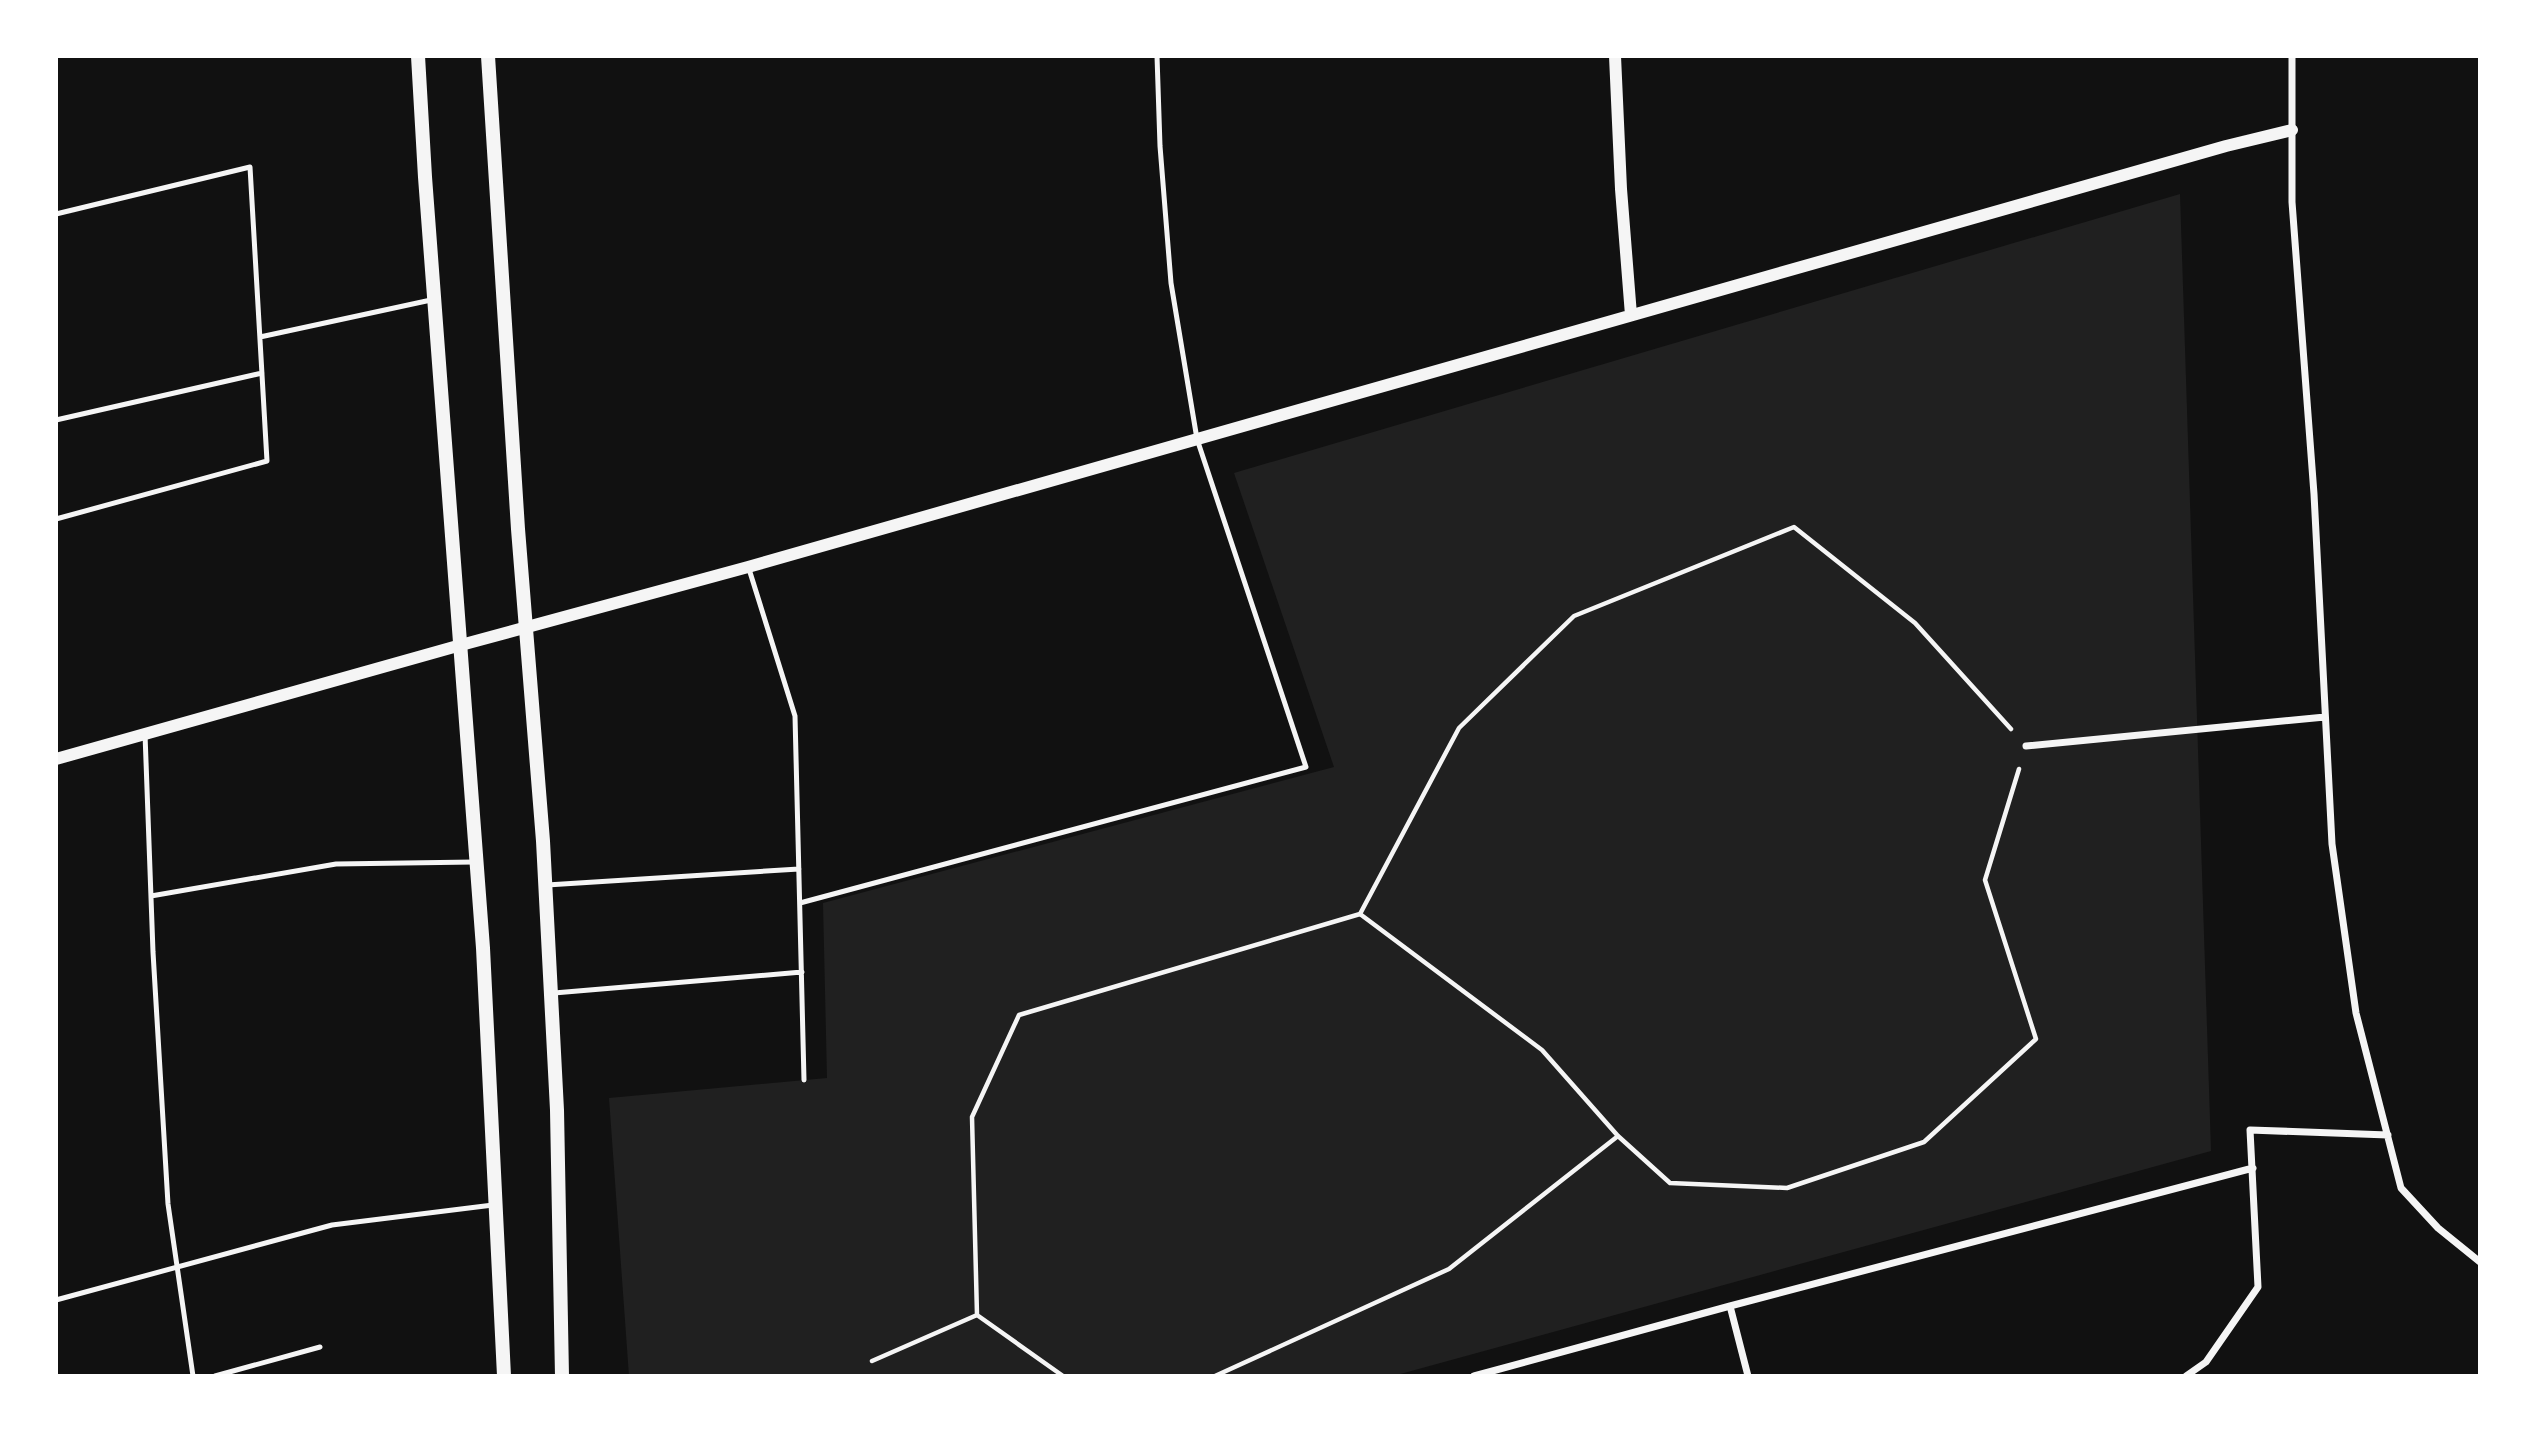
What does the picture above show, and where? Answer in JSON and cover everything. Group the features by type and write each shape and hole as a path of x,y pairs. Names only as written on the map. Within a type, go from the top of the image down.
{"main road":[{"path":"418,56 477,862 504,1376"},
{"path":"488,56 546,886 557,1110 562,1376"}],"street":[{"path":"1615,56 1621,189 1631,315"},
{"path":"2292,56 2292,202 2314,494 2332,844 2356,1013 2401,1188 2438,1228 2480,1262"},
{"path":"56,759 748,567 2226,146 2292,130"},
{"path":"2026,746 2325,717"},
{"path":"2186,1376 2206,1362 2258,1287 2250,1130 2388,1135"},
{"path":"1477,1376 1730,1306 2253,1168"},
{"path":"1730,1306 1748,1376"}],"lane":[{"path":"800,903 1306,767 1197,439 1171,284 1160,146 1157,56"},
{"path":"56,214 250,167 267,461 56,519"},
{"path":"260,337 434,300"},
{"path":"56,420 262,373"},
{"path":"748,567 795,716 804,1080"},
{"path":"145,734 168,1204 193,1376"},
{"path":"151,896 336,864 477,862"},
{"path":"546,886 799,869"},
{"path":"551,993 802,972"},
{"path":"56,1300 332,1225 496,1205"},
{"path":"215,1376 320,1347"}],"path":[{"path":"977,1315 972,1117 1019,1015 1360,914 1459,728 1574,616 1794,527 1915,623 2026,746 1985,880 2036,1039 1924,1142 1787,1188 1670,1183 1618,1136 1542,1050 1360,914"},
{"path":"1215,1376 1449,1269 1618,1136"},
{"path":"872,1361 977,1315"},
{"path":"977,1315 1063,1376"}],"shaded area":[{"path":"2180,194 2211,1151 1393,1376 629,1376 609,1098 827,1078 823,903 1334,767 1234,473"}]}
